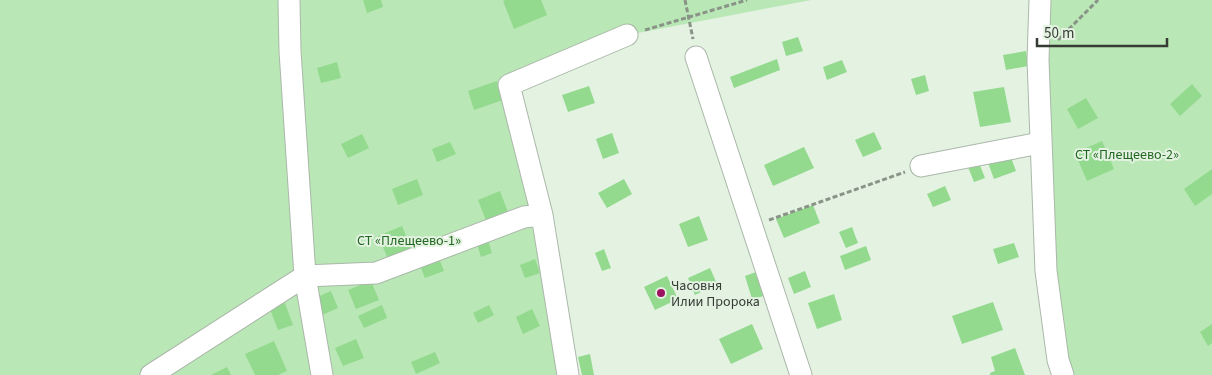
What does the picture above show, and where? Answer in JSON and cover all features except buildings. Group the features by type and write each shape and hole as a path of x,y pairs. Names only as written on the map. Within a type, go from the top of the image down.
{"street":[{"path":"289,0 290,51 305,276 322,375"},
{"path":"1040,0 1038,60 1046,271 1058,360 1063,375"},
{"path":"568,375 542,216 508,86 628,35"},
{"path":"696,57 801,375"},
{"path":"922,166 1040,143"},
{"path":"151,375 305,276 376,272 524,217 542,216"}],"path":[{"path":"685,0 696,57"},
{"path":"628,35 748,0"},
{"path":"1038,60 1098,0"},
{"path":"752,226 922,166"}],"green space":[{"name":"СТ «Плещеево-1»","path":"0,0 811,0 627,35 509,85 568,375 0,375"},
{"name":"СТ «Плещеево-2»","path":"1040,0 1212,0 1212,375 1063,375 1058,360"}],"place":[{"name":"Часовня Илии Пророка","path":"661,293"}]}
